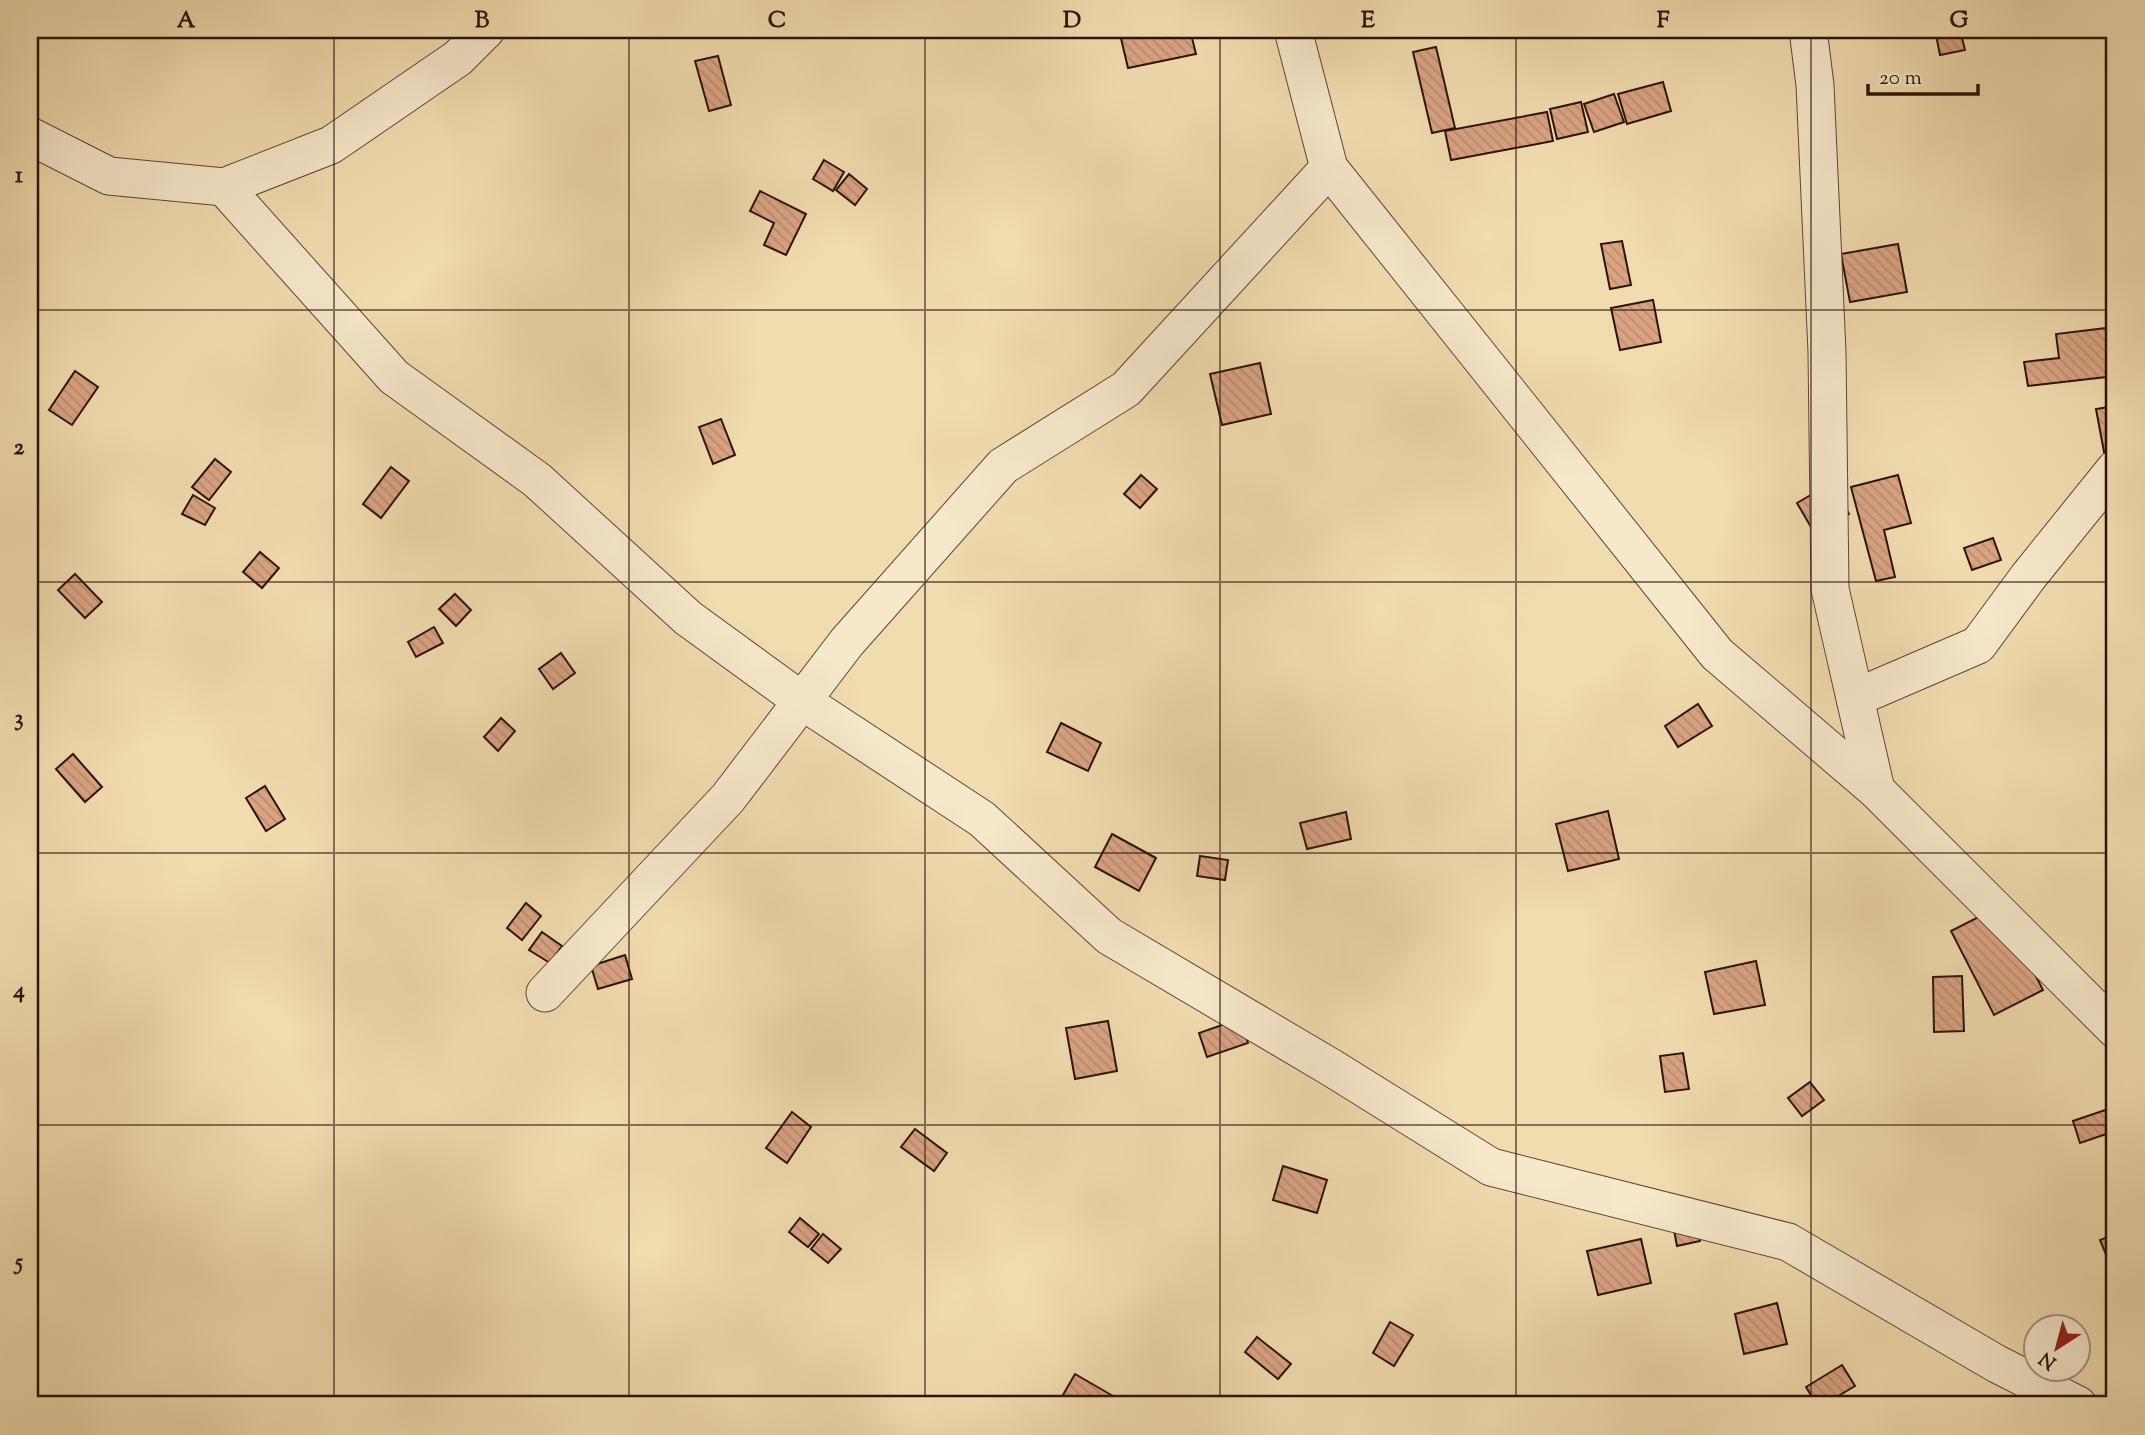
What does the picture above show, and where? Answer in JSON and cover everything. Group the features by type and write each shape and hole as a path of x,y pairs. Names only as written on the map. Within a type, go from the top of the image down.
{"street":[{"path":"30,136 109,176 225,187 331,145 458,58 486,30"},
{"path":"1293,30 1329,168 1717,654 1876,790 2115,1028"},
{"path":"1808,30 1815,85 1827,352 1830,589 1876,790"},
{"path":"545,993 728,798 847,642 1003,466 1126,389 1329,168"},
{"path":"225,187 394,377 537,481 688,618 802,701 982,819 1109,936 1332,1068 1491,1167 1788,1242 1997,1364 2078,1405"},
{"path":"1855,698 1978,645 2028,577 2115,469"}],"building":[{"path":"1119,30 1190,30 1196,54 1128,68"},
{"path":"1935,30 1960,30 1965,50 1940,55"},
{"path":"1436,47 1455,128 1432,133 1413,52"},
{"path":"718,56 731,105 709,111 695,61"},
{"path":"1663,82 1671,111 1627,124 1618,94"},
{"path":"1614,94 1624,122 1594,132 1584,104"},
{"path":"1581,102 1588,132 1557,139 1550,109"},
{"path":"1547,112 1553,141 1451,160 1445,131"},
{"path":"824,160 844,172 833,191 813,179"},
{"path":"849,174 867,189 855,205 836,190"},
{"path":"760,191 806,214 786,255 764,245 774,223 750,211"},
{"path":"1622,241 1631,285 1610,289 1601,244"},
{"path":"1898,244 1907,292 1850,302 1841,254"},
{"path":"1653,300 1661,342 1620,350 1611,308"},
{"path":"2115,327 2115,376 2028,386 2024,362 2059,358 2056,334"},
{"path":"1260,363 1271,414 1222,425 1210,374"},
{"path":"75,371 98,387 72,425 49,410"},
{"path":"2115,406 2115,455 2105,457 2096,409"},
{"path":"721,419 735,455 713,464 699,427"},
{"path":"215,459 231,472 209,500 192,487"},
{"path":"391,467 409,481 381,518 363,504"},
{"path":"1141,475 1157,489 1140,508 1124,494"},
{"path":"1898,475 1911,523 1884,530 1895,577 1876,581 1851,487"},
{"path":"1831,483 1849,514 1815,534 1797,503"},
{"path":"193,495 215,508 205,525 182,514"},
{"path":"1993,538 2001,560 1972,570 1964,548"},
{"path":"260,552 279,568 262,588 243,572"},
{"path":"75,574 102,602 85,618 58,590"},
{"path":"455,594 471,610 456,626 439,609"},
{"path":"434,627 443,643 416,657 408,642"},
{"path":"561,653 575,673 553,689 539,669"},
{"path":"1698,704 1712,726 1678,747 1665,726"},
{"path":"501,718 515,731 498,751 484,737"},
{"path":"1061,723 1101,743 1088,771 1047,752"},
{"path":"73,754 102,787 85,802 56,769"},
{"path":"265,786 285,819 266,831 246,798"},
{"path":"1608,811 1619,859 1568,871 1556,824"},
{"path":"1346,812 1351,839 1307,849 1300,823"},
{"path":"1112,834 1156,858 1139,891 1095,867"},
{"path":"1200,856 1228,860 1225,880 1197,876"},
{"path":"526,903 541,916 522,940 507,928"},
{"path":"2000,906 2043,990 1994,1015 1951,931"},
{"path":"542,932 562,946 550,963 529,950"},
{"path":"625,955 632,979 598,989 591,966"},
{"path":"1756,961 1765,1005 1714,1014 1705,972"},
{"path":"1962,976 1964,1031 1934,1032 1933,977"},
{"path":"1239,1019 1248,1043 1207,1057 1199,1033"},
{"path":"1108,1021 1117,1071 1075,1079 1066,1028"},
{"path":"1683,1053 1689,1089 1665,1092 1660,1056"},
{"path":"1810,1082 1824,1100 1802,1116 1788,1098"},
{"path":"2111,1108 2115,1131 2080,1143 2073,1121"},
{"path":"792,1112 811,1127 787,1163 766,1148"},
{"path":"915,1129 947,1153 934,1171 901,1147"},
{"path":"1283,1166 1327,1180 1317,1213 1273,1200"},
{"path":"1694,1210 1700,1241 1677,1246 1671,1214"},
{"path":"800,1218 819,1234 808,1247 789,1232"},
{"path":"823,1234 841,1249 828,1263 811,1249"},
{"path":"2115,1234 2115,1268 2112,1269 2100,1240"},
{"path":"1641,1239 1651,1283 1598,1295 1587,1251"},
{"path":"1777,1303 1787,1344 1744,1354 1735,1314"},
{"path":"1390,1322 1413,1335 1394,1366 1373,1353"},
{"path":"1257,1337 1291,1364 1278,1379 1245,1352"},
{"path":"1842,1365 1855,1386 1823,1405 1817,1405 1806,1387"},
{"path":"1075,1374 1113,1396 1108,1405 1080,1405 1063,1395"}]}
